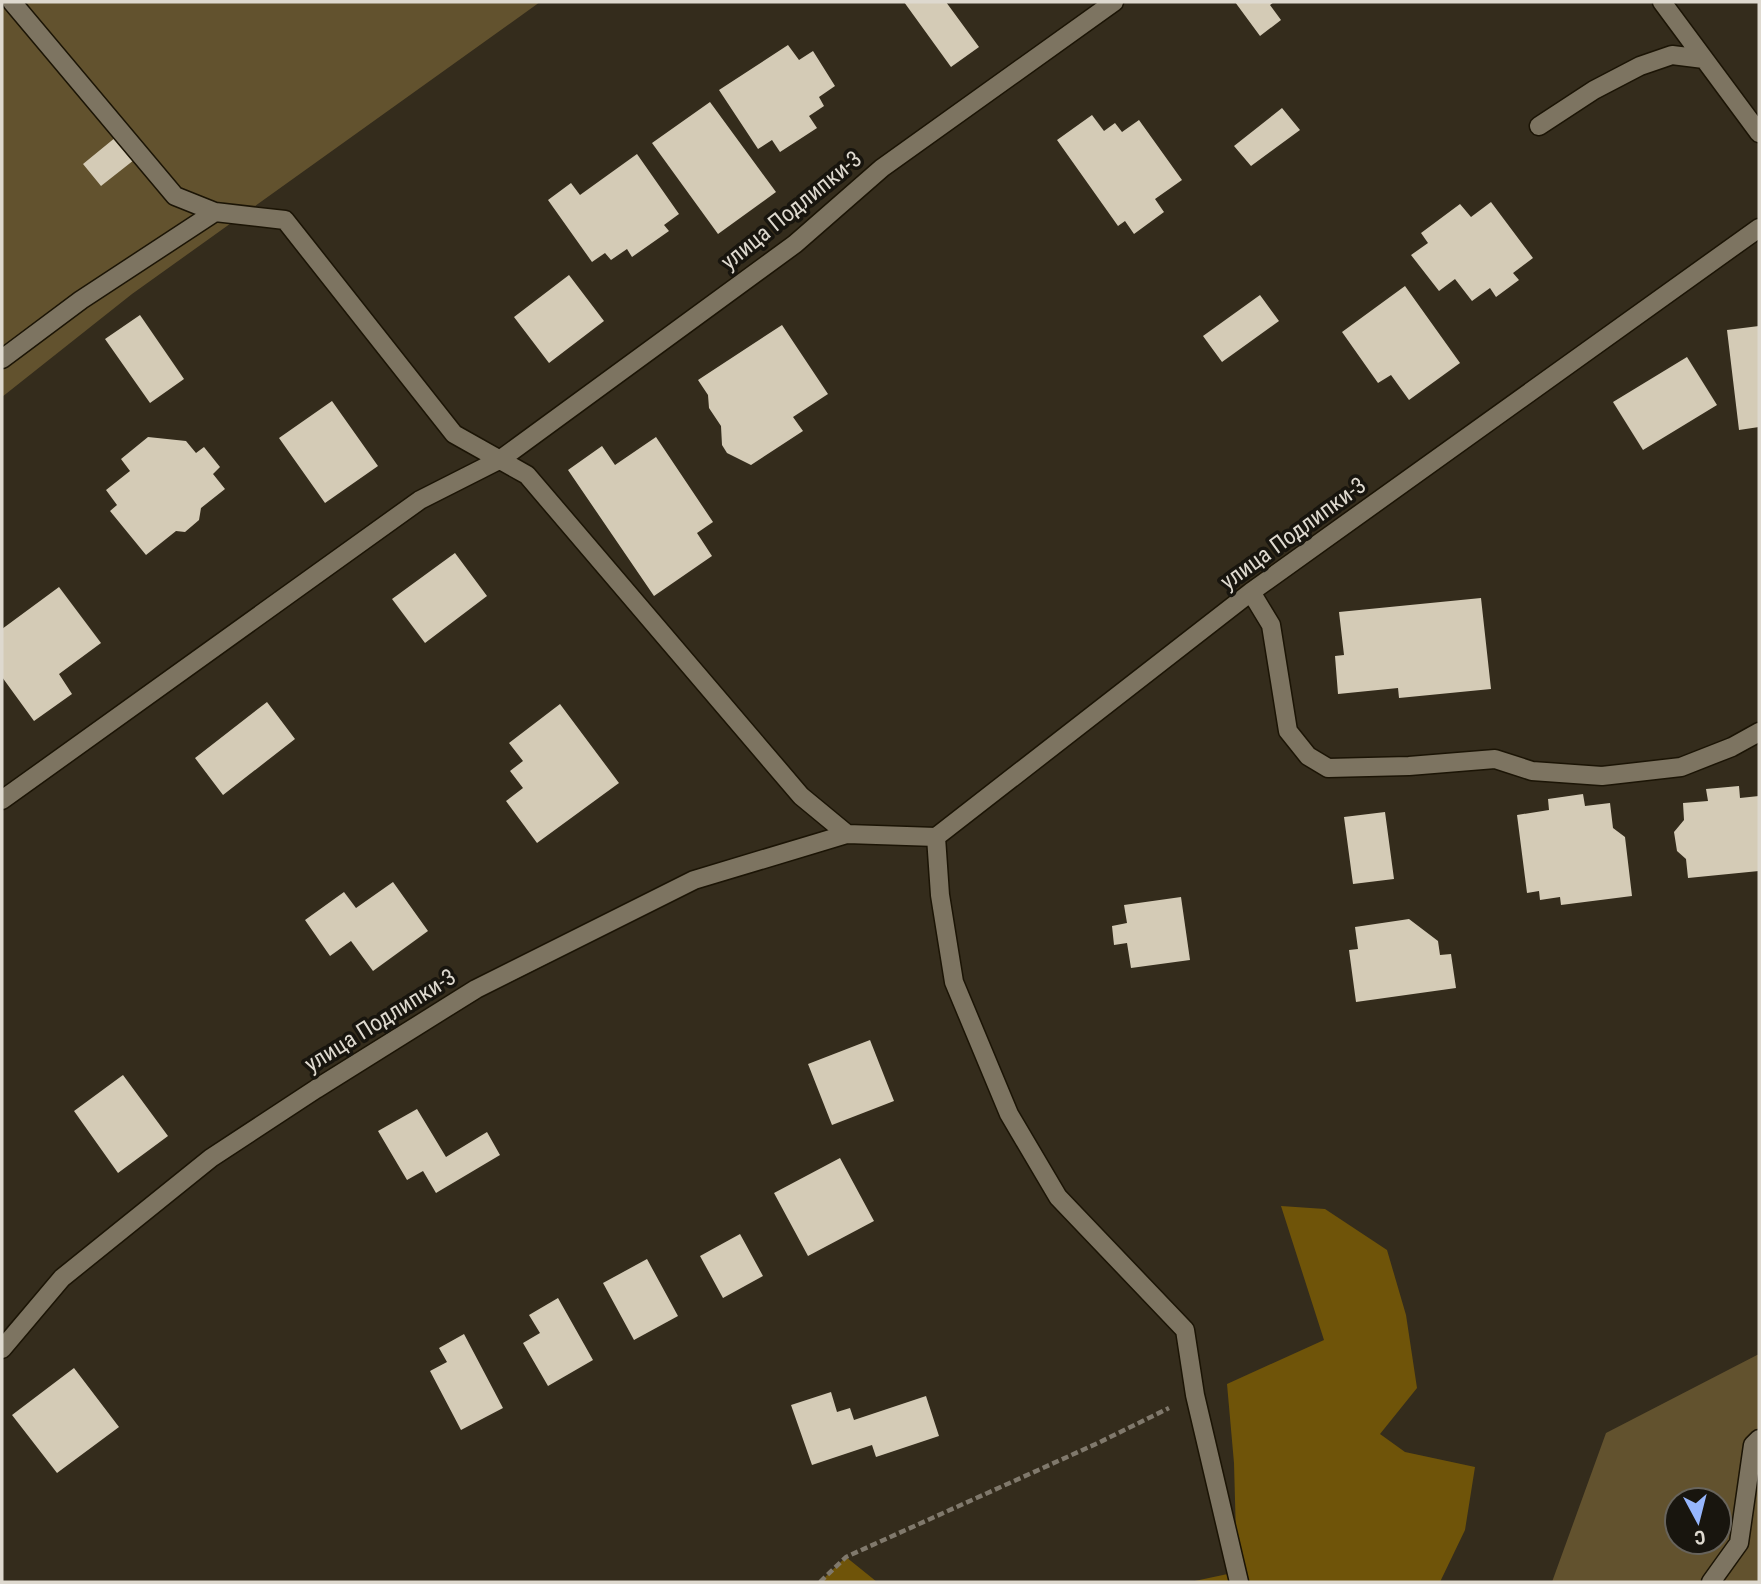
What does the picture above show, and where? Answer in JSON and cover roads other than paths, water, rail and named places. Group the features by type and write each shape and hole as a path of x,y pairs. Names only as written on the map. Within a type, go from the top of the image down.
{"street":[{"path":"12,2 176,196 215,212 285,220 454,434 527,475 801,796 847,834"},
{"name":"улица Подлипки-3","path":"2,800 420,500 500,459 795,244 882,168 1114,2"},
{"path":"1662,2 1759,133"},
{"path":"1539,127 1594,90 1640,66 1672,55 1704,59"},
{"path":"2,359 81,300 215,212"},
{"name":"улица Подлипки-3","path":"2,1349 62,1278 211,1158 476,989 694,880 847,834 936,836 1251,592 1759,228"},
{"path":"1251,592 1271,625 1288,731 1308,756 1328,768 1409,766 1495,759 1531,771 1602,776 1681,767 1732,747 1759,732"},
{"path":"936,836 940,895 954,982 1009,1114 1058,1197 1185,1330 1195,1395 1239,1582"},
{"path":"1711,1582 1739,1543 1753,1445 1759,1439"}]}
